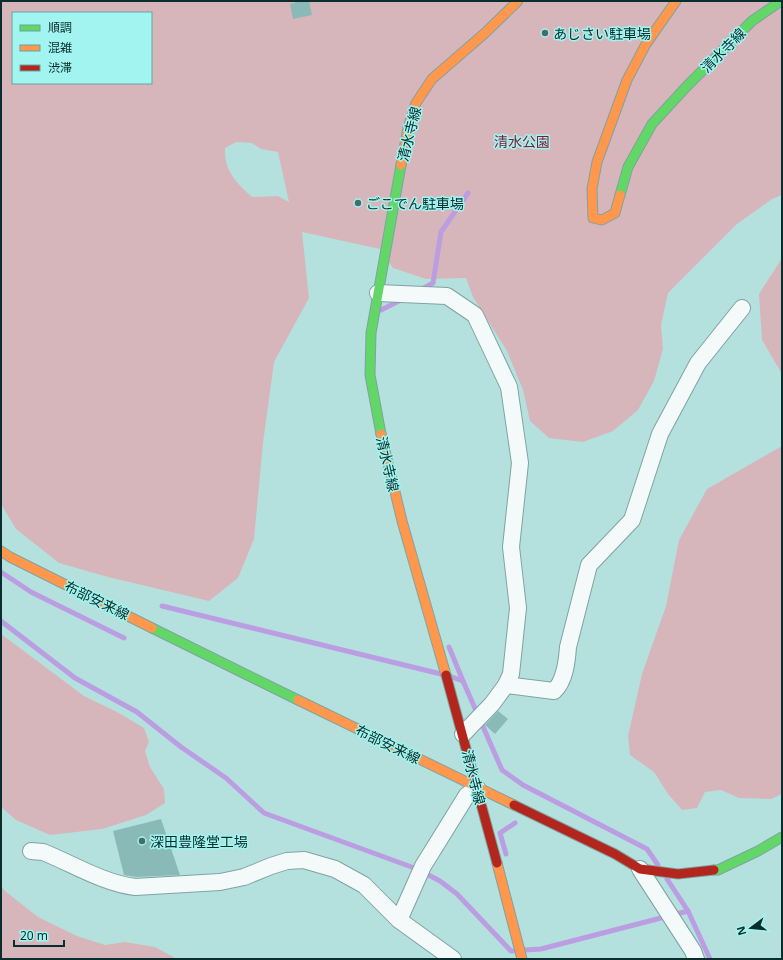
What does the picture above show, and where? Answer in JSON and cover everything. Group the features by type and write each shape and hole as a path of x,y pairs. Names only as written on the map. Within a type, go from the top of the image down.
{"main road":[{"name":"清水寺線","path":"518,1 485,33 432,79 416,103 408,128 371,333 370,375 379,426 402,521 464,734 522,959"},
{"name":"清水寺線","path":"676,1 658,25 630,72 599,154 593,178 590,204 593,218 602,220 615,213 628,167 652,124 687,86 752,21 781,1"},
{"name":"布部安来線","path":"1,551 10,557 477,788 615,854 640,869 678,874 718,870 758,851 782,837"}],"street":[{"path":"378,293 447,296 476,315 509,387 520,463 511,547 518,608 511,674 506,685 492,704 464,734"},
{"path":"506,685 554,691 559,687 567,660 568,647 589,565 632,520 660,434 698,363 742,308"},
{"path":"399,920 423,866 467,795 477,788"},
{"path":"31,851 43,852 108,880 135,887 226,881 244,877 287,861 304,860 335,869 364,885 399,920 453,959"},
{"path":"640,869 693,951 696,959"}],"green space":[{"name":"清水公園","path":"1,1 782,1 782,195 772,199 737,224 668,293 661,325 663,349 654,381 638,410 613,431 583,442 549,438 530,421 523,390 507,351 473,297 466,278 426,279 393,268 380,249 302,232 309,298 274,362 263,443 254,539 238,578 209,601 108,577 59,563 16,529 1,504","holes":["236,142 252,143 261,149 278,152 289,202 278,196 252,197 232,176 225,156 225,148"]},
{"path":"782,258 782,374 762,340 759,294"},
{"path":"782,446 782,794 771,799 739,798 721,790 705,792 697,808 682,810 668,794 654,772 630,755 628,736 642,674 666,606 679,540 707,489"},
{"path":"1,634 84,696 117,712 144,728 149,742 145,751 150,767 164,789 165,803 146,815 102,829 50,835 16,820 1,807"},
{"path":"1,886 5,891 38,917 77,936 105,945 125,942 155,947 177,959 1,959"}],"building":[{"path":"294,1 309,1 312,15 293,19 290,4 295,3"},
{"path":"498,711 508,719 495,734 485,725"},
{"name":"深田豊隆堂工場","path":"161,819 180,875 136,877 124,875 113,831"}],"waterway":[{"path":"420,290 433,283 441,232 468,193"},
{"path":"381,310 403,299"},
{"path":"1,572 31,592 124,638"},
{"path":"162,606 441,674"},
{"path":"1,621 75,678 137,712 181,747 226,778 264,813 417,869 440,881 457,894 511,951 513,951"},
{"path":"449,647 463,681"},
{"path":"452,677 463,681 502,770 523,785 647,849 658,865"},
{"path":"506,854 500,833 515,823"},
{"path":"667,879 688,911 710,959"},
{"path":"525,950 541,949 688,911"}],"traffic: fast":[{"path":"620,195 628,167 652,124 687,86 752,21 781,1"},
{"path":"381,434 370,375 371,333 401,165"},
{"path":"152,628 298,700"},
{"path":"714,870 718,870 758,851 782,837"}],"traffic: slow":[{"path":"401,165 408,128 416,103 432,79 485,33 518,1"},
{"path":"620,195 615,213 602,220 593,218 592,189 597,162 627,80 646,44 676,1"},
{"path":"381,434 402,521 446,675"},
{"path":"1,551 10,557 152,628"},
{"path":"298,700 514,805"},
{"path":"497,863 522,959"}],"traffic: jam":[{"path":"446,675 497,863"},
{"path":"514,805 615,854 640,869 678,874 714,870"}],"place":[{"name":"あじさい駐車場","path":"545,33"},
{"name":"ごこでん駐車場","path":"358,203"},
{"name":"深田豊隆堂工場","path":"142,841"}]}
